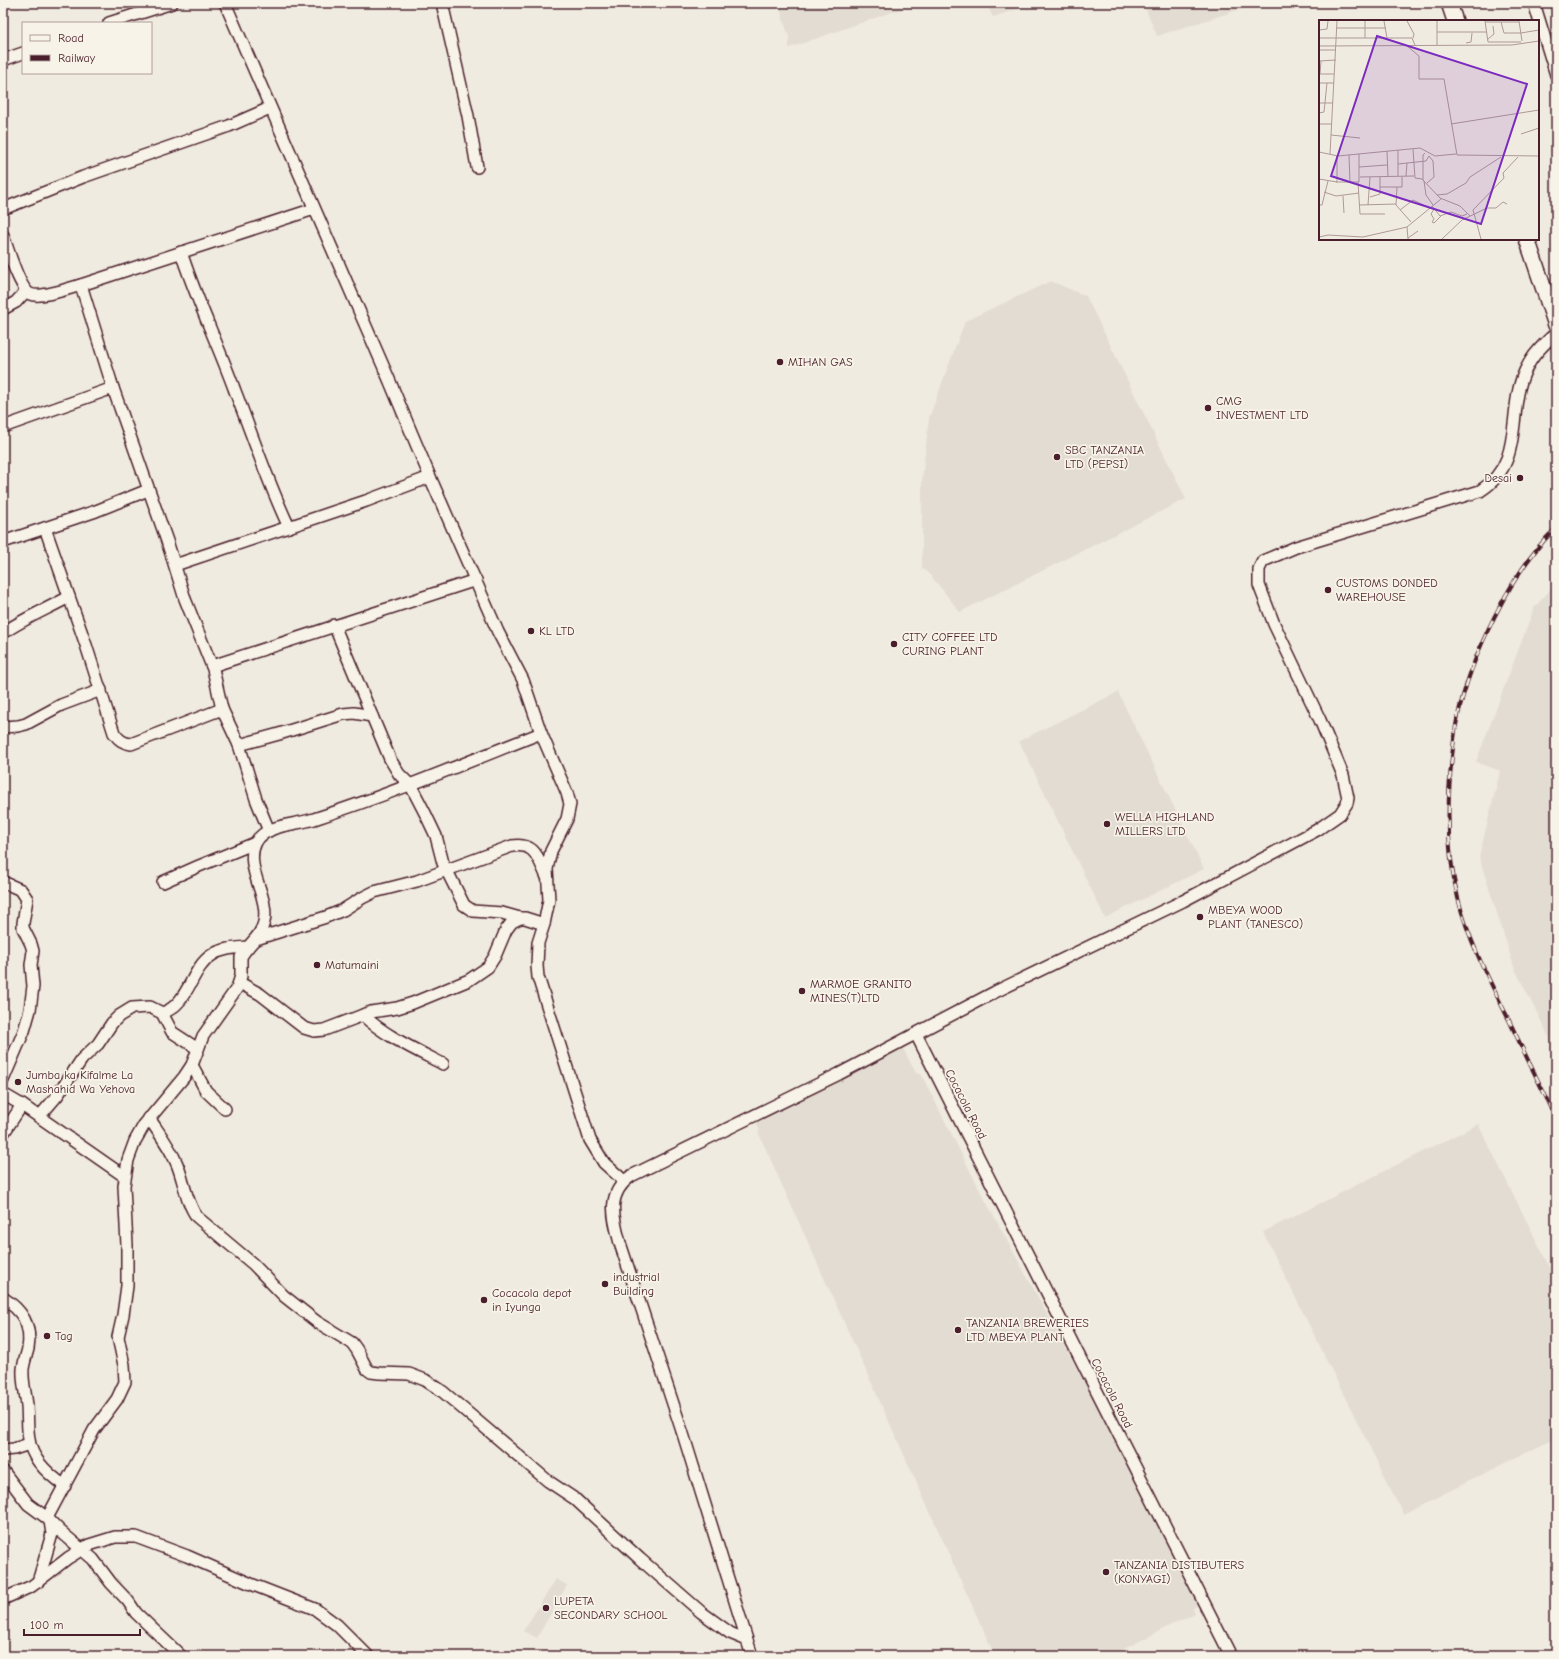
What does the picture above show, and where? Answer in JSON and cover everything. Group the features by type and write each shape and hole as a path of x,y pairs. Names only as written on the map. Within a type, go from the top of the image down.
{"highway":[{"path":"1449,3 1455,20"},
{"path":"1527,240 1556,325"}],"street":[{"path":"112,22 172,3"},
{"path":"225,3 498,632 523,680 541,733 567,793 570,804 567,819 551,851 547,869 549,900 538,943 538,977 590,1140 604,1163 624,1181"},
{"path":"442,3 468,116 477,167"},
{"path":"1534,3 1556,75"},
{"path":"3,60 22,52"},
{"path":"3,209 83,177 229,126 270,108"},
{"path":"3,235 18,275 26,291 30,294 42,295 81,285 314,209"},
{"path":"181,252 200,307 235,391 266,474 289,527"},
{"path":"81,285 113,388 192,618 212,666 222,709 239,745 259,808 269,831"},
{"path":"3,309 16,302 26,291"},
{"path":"752,1656 684,1437 615,1227 613,1212 617,1190 624,1181 631,1176 916,1034 995,992 1202,891 1317,830 1340,814 1347,804 1348,798 1343,775 1320,720 1268,611 1259,585 1258,574 1260,564 1267,558 1296,547 1480,491 1492,482 1505,465 1511,443 1520,389 1525,371 1540,347 1556,333"},
{"path":"3,427 113,388"},
{"path":"175,566 366,501 430,477"},
{"path":"3,542 96,511 148,490"},
{"path":"45,528 101,690 114,733 118,739 124,743 131,744 142,741 222,709"},
{"path":"212,666 476,580"},
{"path":"3,633 20,622 69,597"},
{"path":"334,625 394,765 411,786 433,828 447,870 461,900 469,909 544,924"},
{"path":"3,727 26,724 61,704 101,690"},
{"path":"239,745 343,714 354,713 372,716"},
{"path":"38,1582 52,1534 49,1519 94,1430 117,1399 124,1382 125,1375 118,1337 127,1286 124,1176 128,1160 134,1141 149,1118 176,1087 192,1065 198,1049 210,1026 232,997 240,983 241,957 256,938 264,923 265,917 265,909 254,864 255,844 259,838 269,831 311,820 411,786 541,733"},
{"path":"163,882 255,844"},
{"path":"256,938 332,914 374,892 417,881 512,846 525,845 534,850 547,877"},
{"path":"3,882 21,890 27,897 28,902 23,926 33,951 33,986 28,1019 3,1080"},
{"path":"240,983 260,994 309,1030 324,1030 363,1015 413,1004 478,976 492,962 509,925 520,918"},
{"path":"162,1013 172,1007 183,996 202,965 209,957 228,949 248,947"},
{"path":"39,1117 57,1096 82,1059 98,1044 107,1029 119,1016 132,1008 150,1007 162,1013 172,1032 198,1049"},
{"path":"363,1015 400,1040 443,1064"},
{"name":"Cocacola Road","path":"916,1034 1231,1656"},
{"path":"192,1065 206,1090 225,1109"},
{"path":"3,1094 22,1105 124,1176"},
{"path":"3,1133 22,1105"},
{"path":"149,1118 174,1157 191,1207 197,1217 253,1264 284,1296 317,1322 352,1343 367,1369 371,1372 379,1373 409,1374 425,1380 442,1391 548,1481 575,1499 640,1559 701,1612 730,1633 747,1640"},
{"path":"3,1298 21,1312 27,1326 28,1342 23,1369 23,1379 27,1406 29,1444 44,1468 65,1486"},
{"path":"3,1450 14,1449 29,1444"},
{"path":"3,1471 28,1504 49,1519 60,1531 96,1563 110,1583 128,1601 136,1613 181,1656"},
{"path":"3,1599 27,1589 81,1549 89,1545 115,1537 131,1536 148,1541 315,1609 333,1622 368,1656"}],"shaded area":[{"path":"778,3 918,3 789,48 789,37"},
{"path":"986,3 1037,3 993,17"},
{"path":"1143,3 1260,3 1157,36"},
{"path":"1051,281 1086,296 1186,499 960,612 931,576 922,568 922,479 929,418 965,321"},
{"path":"1556,583 1556,1051 1514,967 1479,857 1500,771 1476,762 1534,608"},
{"path":"1118,692 1204,869 1105,918 1019,741"},
{"path":"900,1043 916,1073 921,1074 983,1196 1204,1602 1193,1608 1195,1613 1110,1656 995,1656 758,1132 760,1131 753,1116"},
{"path":"1478,1124 1556,1280 1556,1438 1403,1514 1263,1232"},
{"name":"LUPETA SECONDARY SCHOOL","path":"556,1579 567,1585 537,1638 523,1631"}],"railway":[{"path":"1556,528 1539,546 1508,592 1494,617 1471,670 1455,730 1449,804 1451,861 1458,898 1467,928 1486,973 1556,1117"}],"place":[{"name":"MIHAN GAS","path":"780,362"},
{"name":"CMG INVESTMENT LTD","path":"1208,408"},
{"name":"SBC TANZANIA LTD (PEPSI)","path":"1057,457"},
{"name":"Desai","path":"1520,478"},
{"name":"CUSTOMS DONDED WAREHOUSE","path":"1328,590"},
{"name":"KL LTD","path":"531,631"},
{"name":"CITY COFFEE LTD CURING PLANT","path":"894,644"},
{"name":"WELLA HIGHLAND MILLERS LTD","path":"1107,824"},
{"name":"MBEYA WOOD PLANT (TANESCO)","path":"1200,917"},
{"name":"Matumaini","path":"317,965"},
{"name":"MARMOE GRANITO MINES(T)LTD","path":"802,991"},
{"name":"Jumba ka Kifalme La Mashahid Wa Yehova","path":"18,1082"},
{"name":"industrial Building","path":"605,1284"},
{"name":"Cocacola depot in Iyunga","path":"484,1300"},
{"name":"TANZANIA BREWERIES LTD MBEYA PLANT","path":"958,1330"},
{"name":"Tag","path":"47,1336"},
{"name":"TANZANIA DISTIBUTERS (KONYAGI)","path":"1106,1572"},
{"name":"LUPETA SECONDARY SCHOOL","path":"546,1608"}]}
